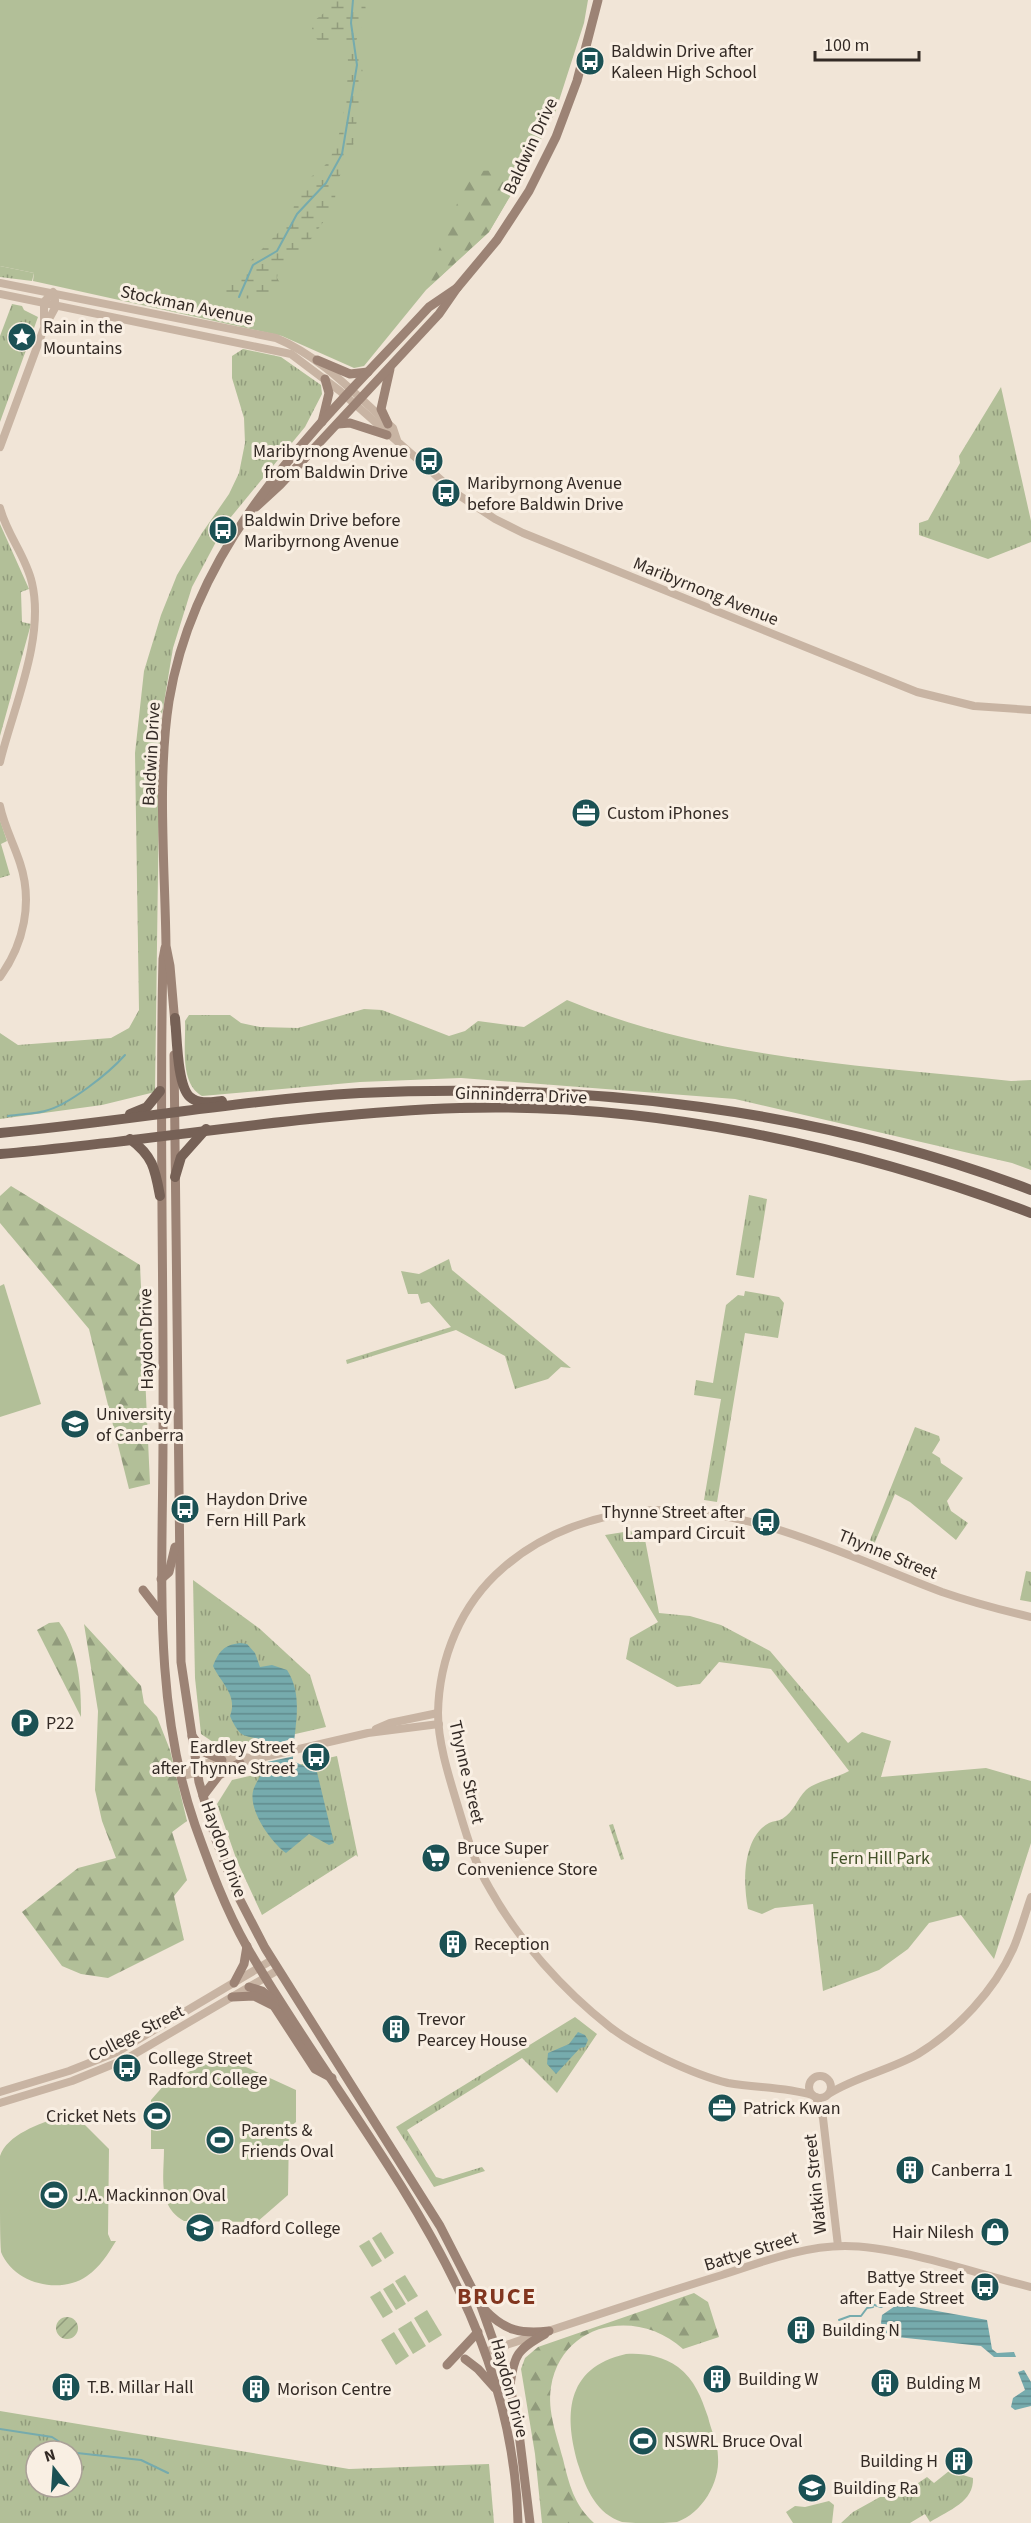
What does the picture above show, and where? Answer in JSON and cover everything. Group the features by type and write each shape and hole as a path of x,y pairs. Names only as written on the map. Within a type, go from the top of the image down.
{"main road":[{"name":"Baldwin Drive","path":"252,510 275,490 444,308 457,288 510,222 556,137 583,61 598,0"},
{"name":"Baldwin Drive","path":"174,1114 175,1018 166,946 164,751 171,692 181,650 199,601 225,549 277,472 429,307 457,288"},
{"path":"317,360 350,374 370,371"},
{"path":"388,424 381,409 391,367"},
{"path":"321,424 329,393 325,379"},
{"path":"336,425 350,423 387,435"},
{"name":"Baldwin Drive","path":"159,1116 162,959 166,946"},
{"path":"175,1018 182,1083 190,1097 204,1103 291,1094 357,1094"},
{"name":"Ginninderra Drive","path":"0,1133 357,1094 462,1090 571,1093 682,1103 791,1122 982,1172 1031,1190"},
{"path":"110,1121 144,1109 160,1091"},
{"name":"Ginninderra Drive","path":"0,1154 358,1113 463,1108 570,1111 679,1120 778,1139 878,1163 975,1192 1031,1213"},
{"name":"Haydon Drive","path":"174,1114 181,1662 196,1769 216,1840 238,1896 278,1970 440,2226 481,2306 510,2388 520,2440 530,2523"},
{"name":"Haydon Drive","path":"159,1116 163,1442 160,1612 169,1716 181,1772 194,1820 222,1898 247,1946 440,2248 478,2332 498,2392 514,2475 518,2523"},
{"path":"175,1176 181,1157 207,1129"},
{"path":"130,1139 144,1150 154,1167 160,1196"},
{"path":"180,1514 175,1529 174,1559 169,1572 161,1579 176,1585 181,1599"},
{"path":"143,1590 160,1612"},
{"path":"190,1734 204,1752 222,1760"},
{"path":"203,1796 219,1775 240,1763"},
{"path":"234,1983 244,1964 247,1946"},
{"path":"249,1988 262,1991 276,2003 300,2041 313,2048"},
{"path":"232,1997 254,1996 274,2006 315,2070 332,2078"},
{"path":"481,2306 502,2326 515,2332 549,2331"},
{"path":"510,2388 513,2361 518,2353 524,2346 549,2331"},
{"path":"447,2365 478,2332"},
{"path":"465,2359 483,2373 498,2392"}],"street":[{"name":"Stockman Avenue","path":"0,283 276,338 294,345 317,360 349,394"},
{"path":"0,447 44,328 57,304 52,292 44,302 44,328"},
{"name":"Stockman Avenue","path":"0,294 283,351 349,394"},
{"path":"349,394 358,402"},
{"name":"Maribyrnong Avenue","path":"358,402 388,424 398,440 469,503 537,539 917,692 974,706 1031,710"},
{"name":"Maribyrnong Avenue","path":"358,402 387,435 398,440"},
{"path":"0,508 29,573 35,608 33,635 0,762"},
{"path":"0,807 20,865 26,906 18,944 0,977"},
{"name":"Thynne Street","path":"814,2096 790,2088 736,2084 696,2072 612,2029 573,1995 525,1942 490,1890 478,1865 452,1788 438,1713 443,1669 456,1630 473,1600 488,1581 515,1557 542,1541 581,1523 615,1515 653,1510 679,1511 759,1526 836,1549 946,1593 1031,1617"},
{"path":"368,1733 390,1723 438,1713"},
{"path":"181,1772 240,1763 264,1755 368,1733 440,1724"},
{"path":"196,1769 222,1760 253,1758"},
{"path":"852,2080 829,2080 820,2076 811,2081 809,2088 814,2096 828,2095 852,2080 918,2054 965,2016 999,1974 1013,1949 1031,1897"},
{"name":"College Street","path":"0,2092 69,2071 117,2052 272,1960"},
{"name":"College Street","path":"0,2103 72,2081 126,2059 278,1970"},
{"path":"828,2095 829,2080"},
{"name":"Thynne Street","path":"790,2088 811,2081"},
{"name":"Watkin Street","path":"823,2118 828,2095"},
{"name":"Watkin Street","path":"814,2096 823,2118 838,2246"},
{"name":"Battye Street","path":"485,2352 804,2250 838,2246 862,2247 900,2254 1031,2287"}],"green space":[{"path":"0,0 588,0 584,23 555,113 489,232 426,290 364,366 354,368 282,336 33,281 34,273 0,266"},
{"path":"334,0 365,0 366,15 356,41 361,52 363,78 352,153 337,181 334,207 298,257 278,271 277,278 282,286 261,297 221,297 289,221 299,188 326,164 338,139 347,85 346,40 342,38 324,45 314,37 311,23 328,10"},
{"path":"525,170 489,232 431,285 426,282 470,171"},
{"path":"0,266 34,273 32,281 0,277"},
{"path":"12,304 22,306 24,310 38,317 0,422 0,336"},
{"path":"243,349 281,357 321,385 322,394 305,427 226,523 192,587 173,648 160,727 155,1092 102,1105 0,1119 0,1033 18,1045 111,1038 129,1028 139,1010 135,753 144,671 161,615 177,575 229,494 239,473 245,443 244,418 232,378 232,356"},
{"path":"1001,387 1031,521 1031,542 988,559 919,535 919,523 928,520 960,463 959,456"},
{"path":"0,524 29,589 21,592 22,622 31,624 0,736"},
{"path":"0,820 7,841 1,844 10,875 0,878"},
{"path":"567,1000 620,1020 675,1035 785,1057 1011,1081 1031,1080 1031,1170 1012,1163 735,1099 461,1078 360,1082 202,1096 190,1082 185,1063 185,1021 189,1015 230,1015 241,1023 260,1027 298,1028 364,1009 382,1010 449,1036 465,1031 478,1021 524,1027"},
{"path":"11,1186 140,1265 150,1484 129,1489 89,1329 0,1223 0,1196"},
{"path":"749,1195 767,1199 754,1278 736,1275"},
{"path":"449,1259 452,1270 571,1368 561,1367 548,1379 515,1389 505,1356 456,1330 347,1364 346,1360 451,1327 429,1302 421,1304 418,1294 408,1294 401,1271 419,1274"},
{"path":"4,1284 41,1404 0,1417 0,1286"},
{"path":"745,1291 779,1297 784,1303 778,1338 745,1333 717,1502 704,1500 721,1399 694,1395 696,1380 713,1383 726,1305 738,1295 744,1296"},
{"path":"915,1427 939,1436 940,1440 932,1453 940,1458 941,1463 963,1478 947,1501 951,1511 968,1523 956,1540 910,1502 895,1494 873,1547 868,1545"},
{"name":"Fern Hill Park","path":"643,1529 659,1613 690,1616 721,1625 770,1651 848,1743 862,1732 891,1741 881,1777 986,1768 1031,1781 1031,1843 994,1959 961,1915 929,1923 908,1949 879,1970 823,1991 813,1904 775,1908 762,1914 748,1909 745,1887 746,1862 749,1850 760,1830 769,1823 786,1816 810,1787 849,1771 771,1669 719,1662 700,1684 677,1687 626,1659 630,1638 658,1622 605,1535"},
{"path":"1026,1571 1031,1572 1031,1602 1020,1600"},
{"path":"193,1580 260,1629 310,1675 326,1727 225,1750 201,1734 195,1678"},
{"path":"59,1622 71,1644 78,1668 81,1717 37,1630 49,1623"},
{"path":"84,1624 141,1686 144,1703 157,1717 170,1750 187,1821 172,1832 187,1880 174,1896 184,1940 108,1978 81,1974 62,1966 22,1912 78,1868 116,1858 102,1821 95,1790 98,1711"},
{"path":"337,1756 358,1857 356,1855 262,1915 237,1861 217,1804 232,1780"},
{"path":"613,1824 624,1859 621,1860 609,1825"},
{"path":"575,2017 597,2034 557,2093 522,2058 407,2130 436,2177 443,2179 482,2167 485,2171 434,2187 396,2127"},
{"name":"Parents & Friends Oval","path":"210,2061 233,2061 296,2090 296,2122 289,2128 288,2195 257,2222 184,2221 175,2215 169,2207 164,2190 164,2149 151,2149 151,2100 165,2084"},
{"name":"J.A. Mackinnon Oval","path":"60,2117 83,2123 109,2149 108,2234 111,2241 116,2241 100,2264 87,2276 64,2285 51,2285 27,2279 16,2272 1,2252 0,2156 17,2136 34,2126"},
{"path":"381,2232 394,2253 385,2259 372,2238"},
{"path":"369,2240 382,2261 372,2267 359,2246"},
{"path":"405,2275 418,2296 408,2302 395,2281"},
{"path":"393,2283 406,2304 396,2310 383,2289"},
{"path":"380,2291 393,2312 383,2318 370,2297"},
{"path":"694,2293 708,2302 719,2337 683,2349 665,2336 645,2328 624,2326 604,2328 586,2335 570,2347 558,2365 550,2396 553,2423 573,2494 594,2523 542,2523 535,2454 521,2369 525,2358 538,2347"},
{"path":"427,2310 442,2335 429,2343 414,2318"},
{"path":"67,2317 75,2320 78,2328 75,2336 67,2339 59,2336 56,2328 59,2320"},
{"path":"411,2321 426,2346 413,2354 398,2329"},
{"path":"394,2332 409,2356 396,2365 381,2340"},
{"name":"NSWRL Bruce Oval","path":"626,2354 660,2358 678,2367 693,2383 708,2417 718,2452 716,2477 708,2496 694,2512 677,2522 628,2523 613,2518 594,2500 579,2467 571,2430 574,2397 580,2383 590,2371 606,2361"},
{"path":"0,2411 349,2469 489,2464 494,2523 0,2523"},
{"path":"949,2471 973,2478 972,2486 965,2499 930,2522 925,2514 910,2523 841,2523 853,2512 880,2497 899,2496 927,2477 934,2483"},
{"path":"829,2501 834,2505 832,2523 793,2523 786,2512 795,2506 805,2507"}],"water":[{"path":"247,1644 255,1653 260,1667 272,1665 287,1670 296,1692 297,1703 293,1761 317,1772 334,1843 329,1845 309,1834 286,1853 261,1824 252,1796 266,1765 269,1745 239,1731 230,1716 232,1702 228,1690 213,1666 223,1650 230,1645"},
{"path":"578,2032 585,2035 588,2040 585,2047 580,2048 556,2074 547,2064 548,2053 569,2044"},
{"path":"898,2304 987,2320 992,2349 997,2353 1014,2352 1016,2357 994,2357 981,2346 897,2337 886,2333 881,2323 882,2315"},
{"path":"1024,2370 1031,2382 1031,2406 1015,2410 1011,2407 1013,2398 1025,2390 1018,2372"}],"pier":[{"path":"288,1740 295,1756 267,1762 266,1746"}],"waterway":[{"path":"239,297 253,265 277,251 297,214 326,183 342,154 357,65 351,23 353,0"},
{"path":"8,1116 55,1108 99,1079 125,1055"},
{"path":"839,2320 850,2316 861,2316 867,2308 873,2307 871,2304 881,2307 887,2304 891,2306"},
{"path":"0,2429 52,2437 77,2453 141,2460 168,2473"}],"place":[{"name":"Baldwin Drive after Kaleen High School","path":"590,61"},
{"name":"Rain in the Mountains","path":"22,337"},
{"name":"Maribyrnong Avenue from Baldwin Drive","path":"429,461"},
{"name":"Maribyrnong Avenue before Baldwin Drive","path":"446,493"},
{"name":"Baldwin Drive before Maribyrnong Avenue","path":"223,530"},
{"name":"Custom iPhones","path":"586,813"},
{"name":"University of Canberra","path":"75,1424"},
{"name":"Haydon Drive Fern Hill Park","path":"185,1509"},
{"name":"Thynne Street after Lampard Circuit","path":"766,1522"},
{"name":"P22","path":"25,1723"},
{"name":"Eardley Street after Thynne Street","path":"316,1757"},
{"name":"Bruce Super Convenience Store","path":"436,1858"},
{"name":"Reception","path":"453,1944"},
{"name":"Trevor Pearcey House","path":"396,2029"},
{"name":"College Street Radford College","path":"127,2068"},
{"name":"Patrick Kwan","path":"722,2108"},
{"name":"Cricket Nets","path":"157,2116"},
{"name":"Parents & Friends Oval","path":"220,2140"},
{"name":"Canberra 1","path":"910,2170"},
{"name":"J.A. Mackinnon Oval","path":"54,2195"},
{"name":"Radford College","path":"200,2228"},
{"name":"Hair Nilesh","path":"995,2232"},
{"name":"Battye Street after Eade Street","path":"985,2287"},
{"name":"Building N","path":"801,2330"},
{"name":"Building W","path":"717,2379"},
{"name":"Bulding M","path":"885,2383"},
{"name":"T.B. Millar Hall","path":"66,2387"},
{"name":"Morison Centre","path":"256,2389"},
{"name":"NSWRL Bruce Oval","path":"643,2441"},
{"name":"Building H","path":"959,2461"},
{"name":"Building Ra","path":"812,2488"}],"district":[{"name":"BRUCE","path":"497,2296"}]}
